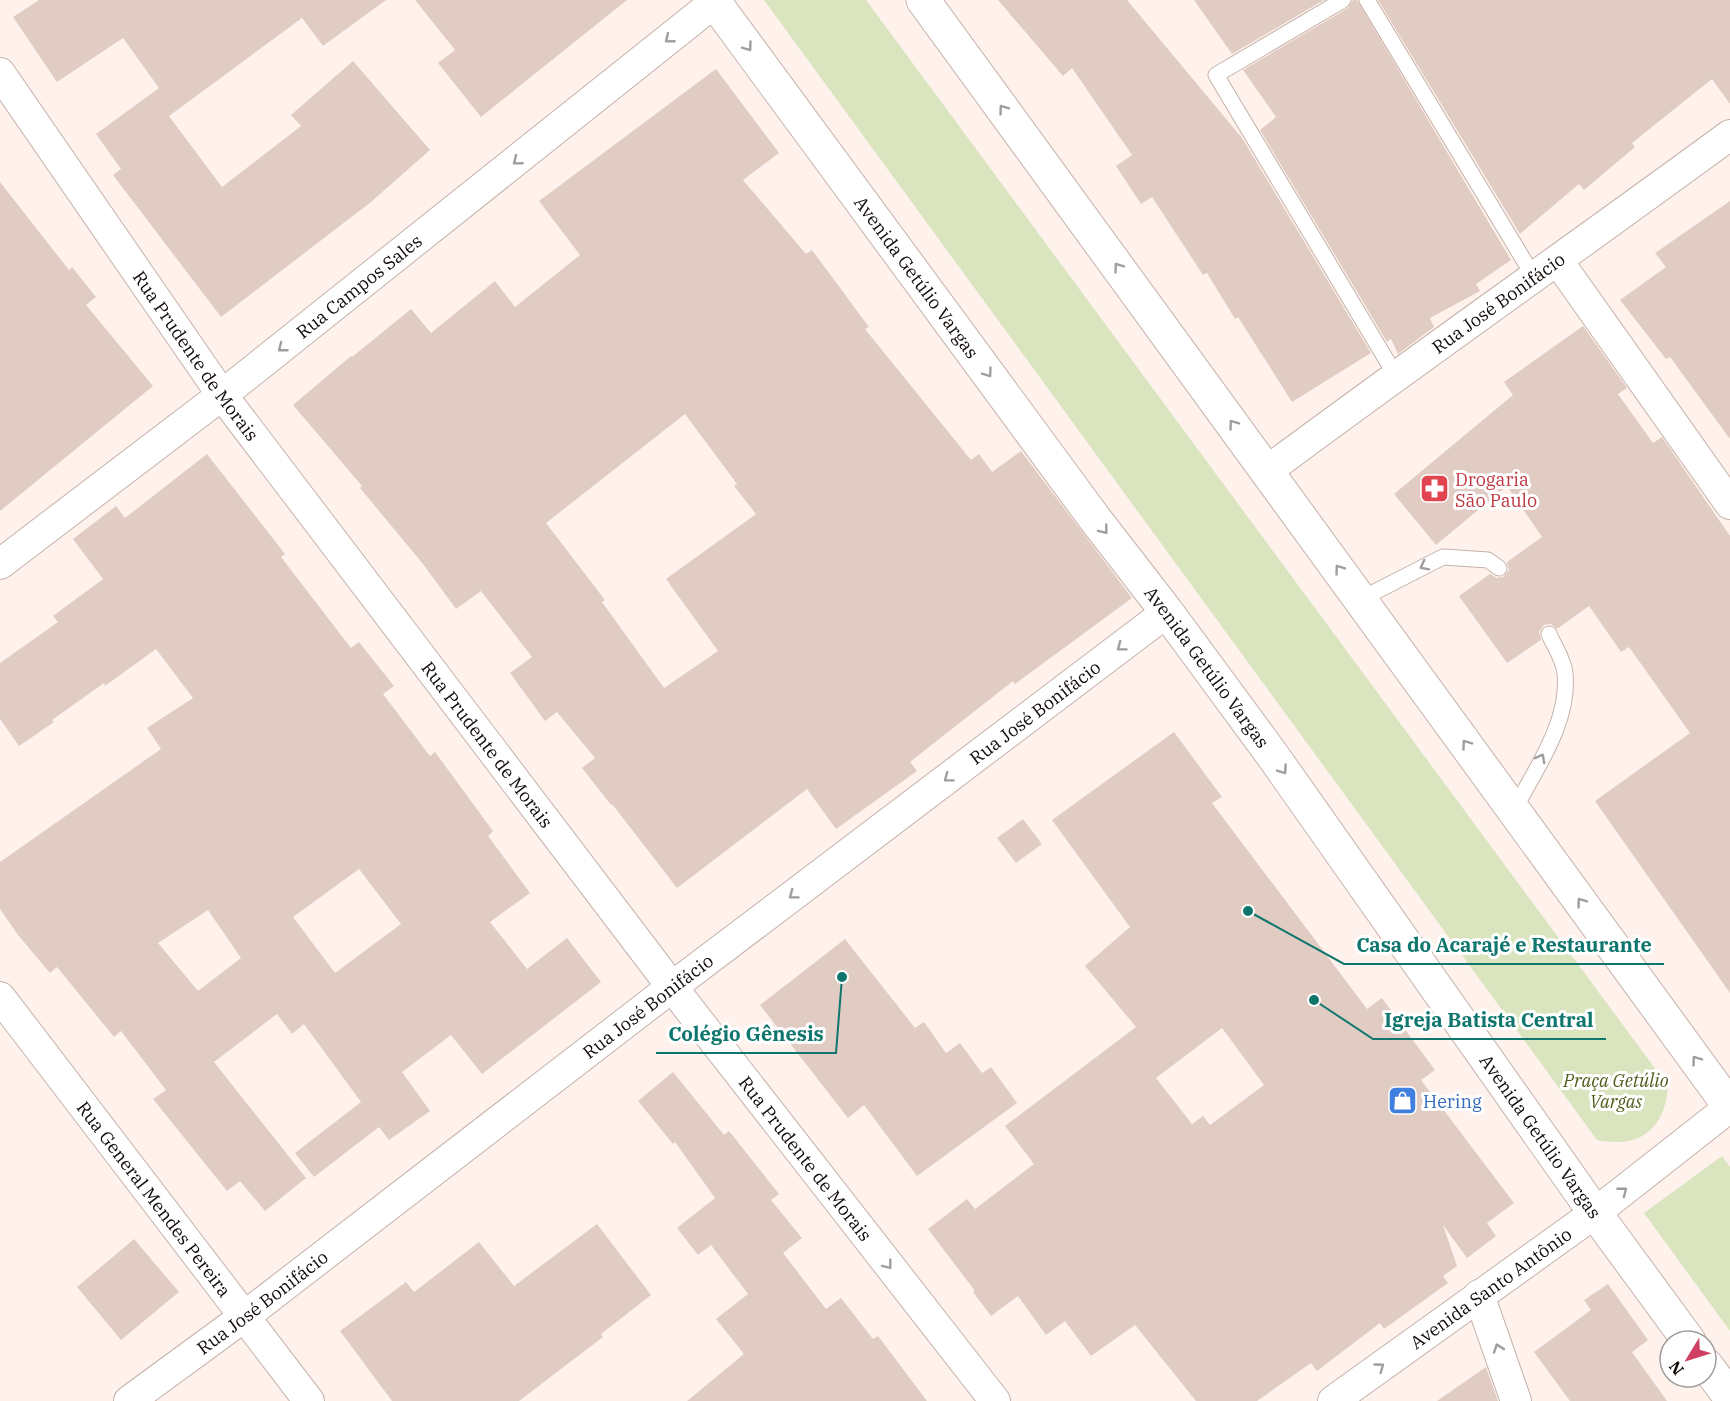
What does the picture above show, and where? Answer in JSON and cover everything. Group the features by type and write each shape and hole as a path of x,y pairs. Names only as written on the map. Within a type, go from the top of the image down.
{"main road":[{"path":"923,0 1730,1107"},
{"name":"Avenida Getúlio Vargas","path":"714,1 1273,756 1595,1213 1680,1329"},
{"path":"1718,1382 1730,1398"}],"street":[{"name":"Rua Campos Sales","path":"0,564 222,395 714,1"},
{"name":"Rua Prudente de Morais","path":"0,73 222,395 672,987 994,1401"},
{"name":"Rua José Bonifácio","path":"1267,471 1730,135"},
{"path":"1558,261 1730,504"},
{"name":"Rua José Bonifácio","path":"129,1401 245,1316 672,987 1167,612"},
{"name":"Rua General Mendes Pereira","path":"0,997 309,1401"},
{"name":"Avenida Santo Antônio","path":"1333,1401 1595,1213 1730,1107"},
{"path":"1479,1295 1516,1401"}],"lane":[{"path":"1343,0 1216,75 1396,376"},
{"path":"1367,0 1534,278"},
{"path":"1361,599 1443,557 1488,560 1499,568"},
{"path":"1514,810 1554,735 1564,701 1565,670 1549,634"}],"green space":[{"name":"Praça Getúlio Vargas","path":"764,0 866,0 1668,1086 1662,1114 1648,1132 1626,1141 1597,1140"},
{"path":"1722,1156 1730,1167 1730,1331 1644,1213"}],"building":[{"path":"39,0 386,0 323,46 302,18 169,116 222,187 301,126 291,115 353,61 430,150 371,202 221,317 113,175 121,169 96,134 159,88 123,38 57,82 13,17"},
{"path":"415,0 627,0 481,117 438,63 455,50"},
{"path":"998,0 1127,0 1242,138 1371,353 1292,402 1238,317 1235,319 1207,273 1203,275 1152,197 1141,204 1116,166 1132,155 1072,68 1063,76"},
{"path":"1194,0 1324,0 1232,54"},
{"path":"1353,0 1357,0 1511,260 1476,284 1480,291 1430,318 1434,327 1398,354 1391,339 1387,342 1260,130 1276,117 1243,70 1348,8"},
{"path":"1378,0 1730,0 1730,104 1712,79 1632,143 1635,147 1584,190 1579,184 1520,234"},
{"path":"716,69 779,153 743,180 806,254 812,250 869,327 865,329 971,460 979,454 992,472 1021,451 1132,598 1015,684 1013,681 910,762 917,771 836,829 807,789 677,888 582,768 595,758 557,712 545,721 510,673 532,657 481,591 456,609 423,564 360,488 362,486 293,405 411,309 431,333 495,281 515,307 580,255 539,201","holes":["685,414 737,484 734,486 756,514 666,579 718,651 664,688 602,602 605,600 546,523"]},
{"path":"0,182 69,270 72,267 96,297 86,305 153,386 0,511"},
{"path":"1730,201 1730,439 1670,357 1666,359 1620,300 1666,267 1655,253"},
{"path":"1583,326 1627,388 1618,394 1653,443 1662,437 1730,536 1730,993 1595,801 1690,733 1629,647 1621,652 1589,606 1557,629 1551,624 1544,625 1539,632 1541,640 1507,663 1459,596 1490,574 1497,578 1503,577 1509,570 1507,562 1542,537 1507,486 1436,545 1394,494 1513,395 1504,382"},
{"path":"207,454 285,554 281,557 351,648 359,642 394,686 383,694 430,756 435,752 493,831 488,836 530,893 490,922 527,969 567,938 601,982 482,1074 451,1035 402,1072 430,1111 389,1140 379,1127 314,1177 295,1153 361,1102 304,1024 292,1034 277,1014 214,1062 306,1178 265,1211 240,1181 227,1191 153,1099 166,1090 121,1031 114,1037 57,967 50,973 18,935 0,909 0,862 161,749 147,728 193,698 156,649 105,686 104,683 19,746 0,719 0,663 58,622 53,616 103,579 73,539 116,506 125,518","holes":["359,869 401,924 335,973 293,917","208,910 241,958 198,991 158,943"]},
{"path":"1174,732 1222,797 1212,803 1367,1009 1382,998 1435,1070 1421,1080 1514,1203 1487,1223 1496,1236 1467,1258 1443,1225 1457,1266 1443,1276 1448,1283 1384,1329 1380,1323 1317,1371 1311,1363 1257,1401 1196,1401 1135,1325 1091,1356 1065,1321 1046,1335 1018,1296 991,1316 928,1229 967,1199 975,1209 1034,1164 1005,1126 1136,1027 1085,966 1130,927 1052,820","holes":["1222,1028 1264,1085 1210,1125 1203,1116 1192,1124 1156,1078"]},
{"path":"1023,819 1042,844 1016,863 997,838"},
{"path":"845,939 915,1028 924,1022 946,1053 960,1043 982,1073 991,1067 1017,1103 917,1176 864,1105 848,1118 760,1005"},
{"path":"673,1072 724,1135 729,1131 779,1194 771,1200 802,1238 783,1253 826,1309 841,1298 873,1339 878,1336 927,1401 687,1401 744,1354 716,1319 748,1294 711,1245 698,1255 677,1228 715,1198 675,1142 673,1144 638,1101"},
{"path":"597,1224 651,1295 601,1334 603,1337 519,1401 392,1401 340,1331 406,1282 414,1292 479,1242 514,1286"},
{"path":"134,1239 179,1292 121,1340 77,1287"},
{"path":"1608,1284 1648,1340 1632,1352 1667,1401 1570,1401 1534,1352 1591,1310 1584,1300"},
{"path":"1486,1367 1498,1401 1437,1401"}],"place":[{"name":"Drogaria São Paulo","path":"1434,489"},
{"name":"Casa do Acarajé e Restaurante","path":"1248,911"},
{"name":"Colégio Gênesis","path":"842,977"},
{"name":"Igreja Batista Central","path":"1314,1000"},
{"name":"Hering","path":"1402,1101"}]}
